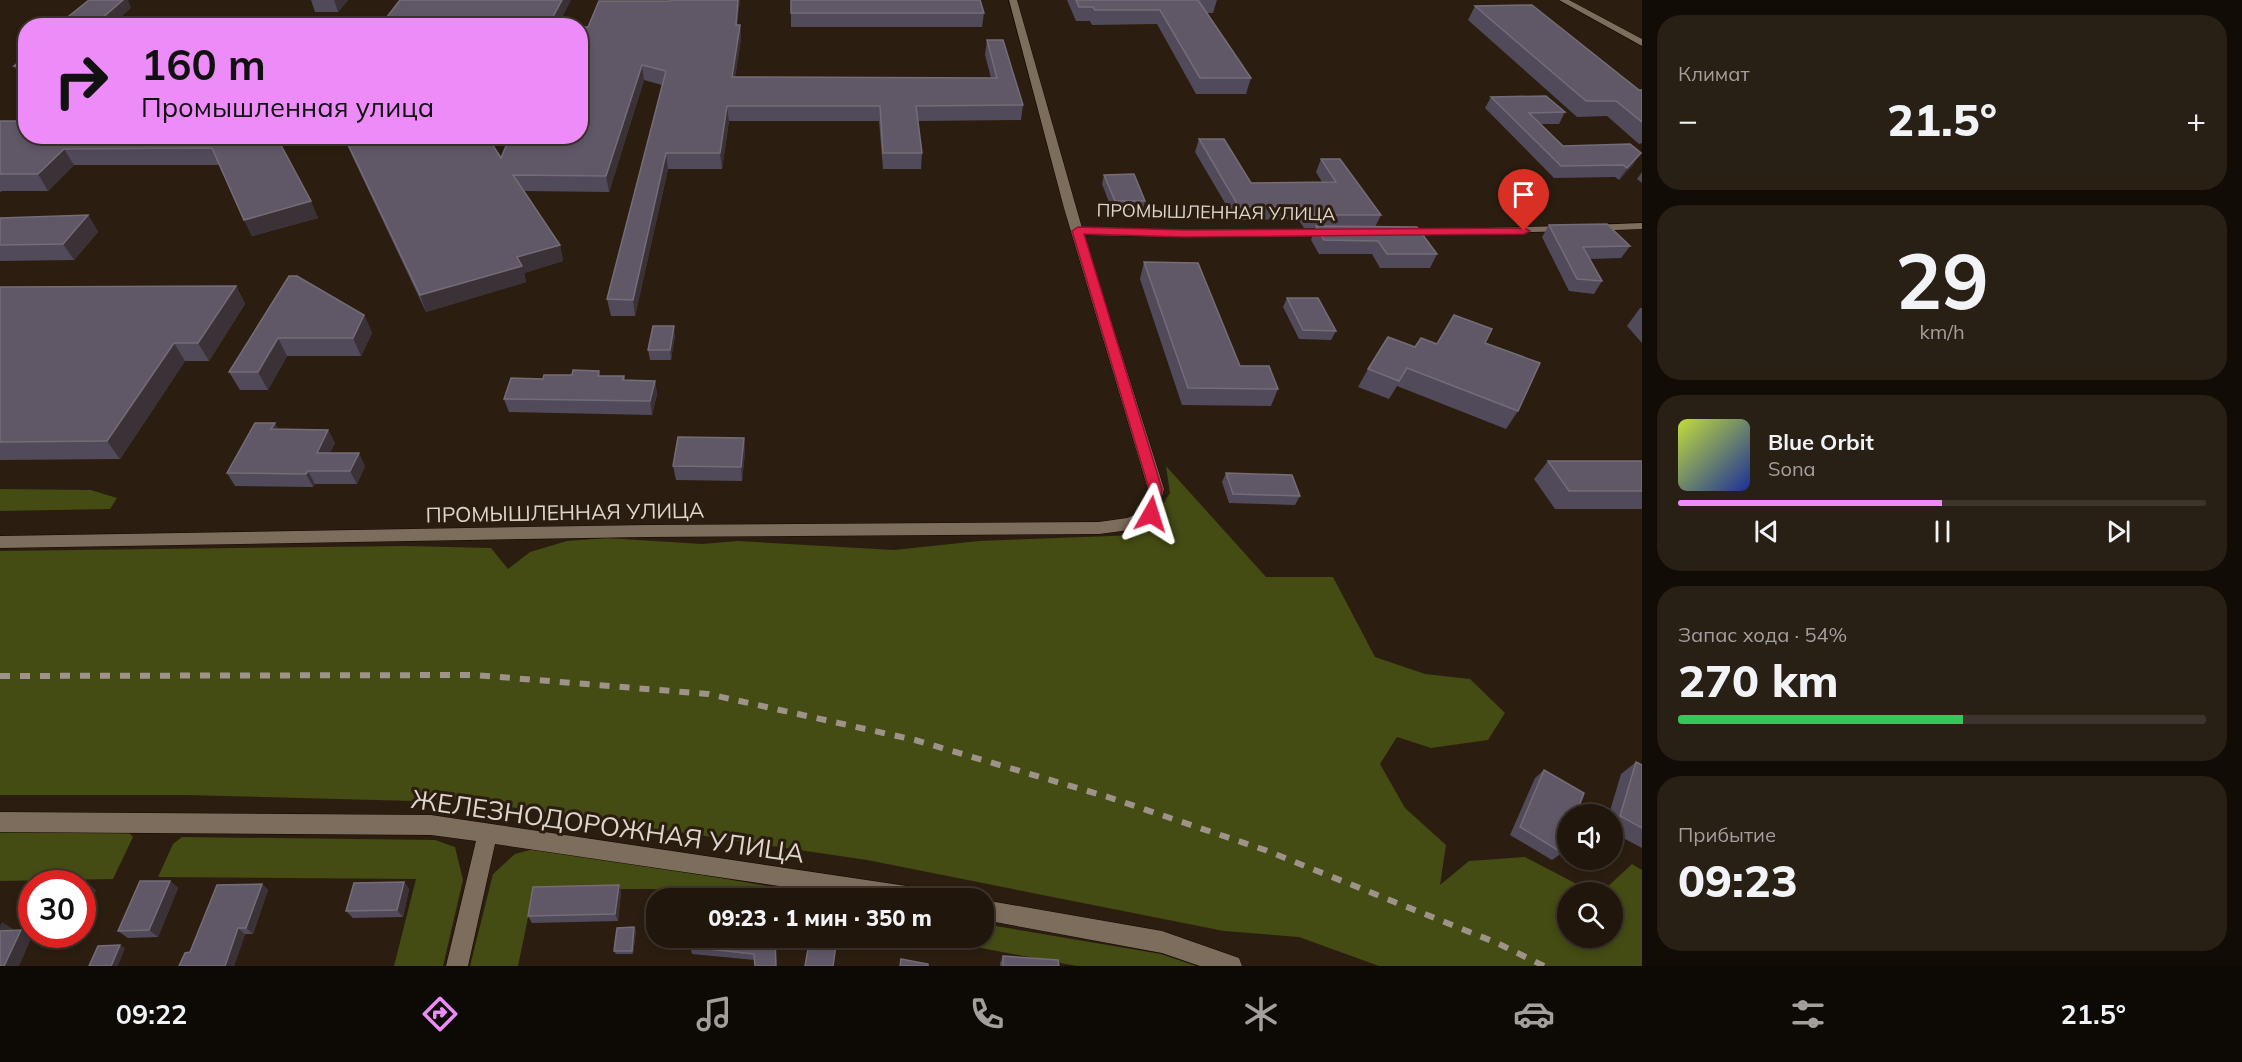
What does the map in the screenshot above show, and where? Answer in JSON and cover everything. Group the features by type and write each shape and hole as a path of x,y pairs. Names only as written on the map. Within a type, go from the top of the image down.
{"street":[{"path":"1013,0 1078,231"},
{"path":"1563,0 1642,43"},
{"path":"1388,233 1642,226"},
{"name":"ПРОМЫШЛЕННАЯ УЛИЦА","path":"0,542 647,531 1099,528 1130,524 1151,514 1155,489 1078,231 1184,234 1341,233"},
{"name":"ЖЕЛЕЗНОДОРОЖНАЯ УЛИЦА","path":"0,822 431,825 855,888"},
{"path":"457,966 488,832"},
{"path":"994,912 1162,942 1231,966"}],"green space":[{"path":"1166,466 1266,577 1333,577 1375,657 1425,674 1470,679 1505,713 1488,740 1431,748 1397,737 1380,764 1405,808 1446,845 1440,885 1469,861 1525,857 1573,882 1557,882 1557,948 1623,948 1623,882 1613,882 1632,864 1642,870 1642,966 1379,966 1299,937 1224,931 867,860 449,798 413,801 186,795 0,795 0,551 405,546 491,548 508,569 530,552 567,541 606,538 702,544 738,541 894,550 979,541 1138,535 1149,526 1170,493"},
{"path":"0,489 91,490 117,498 110,509 0,511"},
{"path":"127,831 133,837 113,879 96,879 96,870 18,870 18,881 0,881 0,832"},
{"path":"182,837 435,840 455,847 463,880 443,966 394,966 416,879 158,877 173,844"},
{"path":"541,847 779,888 534,889 518,966 470,966 493,874 515,854"},
{"path":"994,926 1161,954 1196,966 1077,966 981,948 994,948"}],"building":[{"path":"89,0 123,0 102,18 66,18"},
{"path":"400,0 562,0 552,18 386,18"},
{"path":"738,0 736,25 740,25 732,77 997,78 987,40 1003,40 1023,105 916,106 922,153 883,153 880,106 727,106 720,153 666,153 633,300 607,299 666,71 642,65 606,176 513,175 560,245 517,257 522,266 420,295 348,144 492,144 501,158 507,144 588,144 588,27 599,1"},
{"path":"791,0 980,0 984,13 791,13"},
{"path":"1076,0 1198,0 1251,78 1200,78 1160,10 1095,10 1093,7 1079,7"},
{"path":"1532,5 1639,90 1642,90 1642,122 1616,101 1586,101 1475,6"},
{"path":"1546,96 1565,112 1529,113 1563,146 1630,144 1641,153 1627,168 1623,165 1561,166 1491,97"},
{"path":"0,121 18,121 18,144 280,144 311,201 244,220 212,148 64,149 38,174 0,174"},
{"path":"1199,139 1224,139 1251,183 1336,182 1321,159 1340,159 1381,215 1309,215 1303,206 1239,207"},
{"path":"1134,174 1145,201 1115,201 1104,175"},
{"path":"88,215 63,244 0,245 0,218"},
{"path":"1607,224 1630,246 1583,247 1602,281 1577,279 1549,225"},
{"path":"1316,226 1417,227 1437,254 1387,254 1378,241 1324,240"},
{"path":"1144,262 1198,263 1240,366 1269,366 1278,389 1188,388"},
{"path":"289,276 297,276 364,315 353,338 278,338 258,372 229,372"},
{"path":"236,286 198,343 174,343 107,441 0,442 0,287"},
{"path":"1287,298 1318,298 1336,331 1303,330"},
{"path":"1454,315 1492,329 1485,343 1540,363 1518,411 1407,368 1399,381 1368,369 1388,337 1415,347 1421,338 1437,344"},
{"path":"653,326 674,326 670,350 648,350"},
{"path":"573,370 599,371 598,376 624,376 623,380 655,381 650,401 504,399 511,378 543,379 544,375 572,375"},
{"path":"255,423 275,423 271,429 328,430 317,453 359,453 350,471 308,471 306,474 227,473"},
{"path":"678,437 744,438 741,467 673,466"},
{"path":"1548,461 1642,461 1642,491 1569,491"},
{"path":"1226,473 1292,475 1300,496 1233,494"},
{"path":"1636,762 1642,765 1642,828 1623,818 1623,806"},
{"path":"1544,770 1584,793 1580,804 1557,804 1557,850 1520,827"},
{"path":"140,881 170,881 149,930 118,931"},
{"path":"404,882 397,910 346,911 354,883"},
{"path":"262,884 246,928 238,928 225,966 179,966 185,953 190,952 217,885"},
{"path":"619,885 615,914 528,916 533,887"},
{"path":"634,927 632,951 614,951 617,928"},
{"path":"18,930 18,936 4,966 0,966 0,931"},
{"path":"120,945 111,966 89,966 98,946"},
{"path":"699,948 775,948 776,966 755,966 754,954"},
{"path":"808,948 836,948 833,966 805,966"},
{"path":"1003,956 1058,960 1059,966 1003,966"},
{"path":"901,959 928,964 928,966 900,966"}],"railway":[{"path":"0,676 475,675 708,694 915,740 1108,797 1265,850 1497,943 1544,966"}],"route":[{"path":"1151,514 1155,489 1078,231 1184,234 1524,231"}]}
